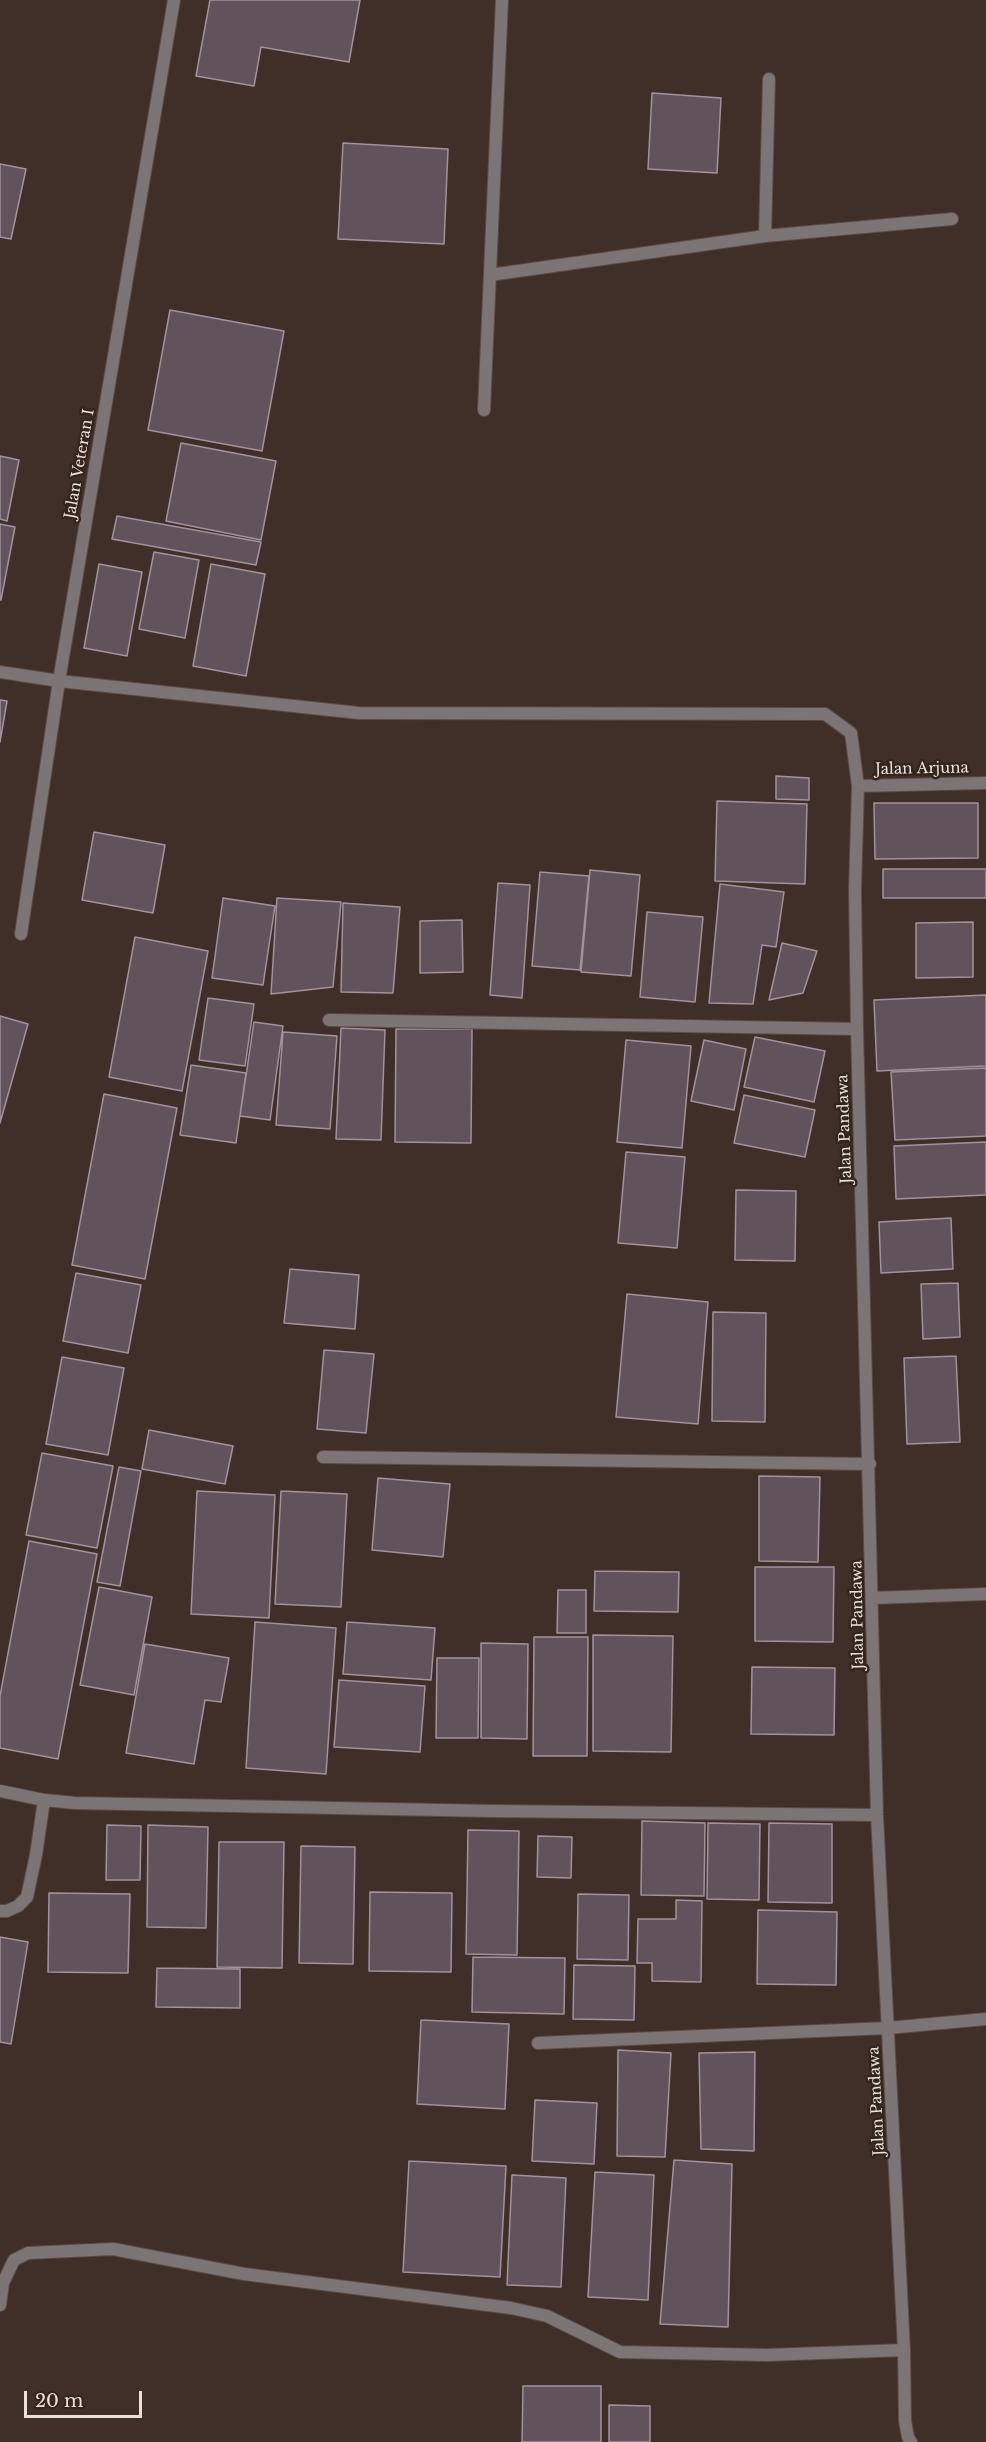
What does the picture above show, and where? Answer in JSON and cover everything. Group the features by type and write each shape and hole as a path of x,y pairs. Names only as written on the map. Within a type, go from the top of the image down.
{"street":[{"name":"Jalan Veteran I","path":"21,934 59,681 174,0"},
{"path":"484,410 502,0"},
{"path":"765,236 769,79"},
{"path":"490,275 765,236 952,219"},
{"name":"Jalan Pandawa","path":"0,672 59,681 359,713 825,714 851,733 858,786 855,890 857,1029 878,1815 904,2350 905,2421 911,2442"},
{"name":"Jalan Arjuna","path":"858,786 986,783"},
{"path":"329,1020 857,1029"},
{"path":"323,1457 870,1464"},
{"path":"872,1598 986,1594"},
{"path":"0,1791 44,1800 75,1803 492,1812 878,1815"},
{"path":"0,1911 7,1911 18,1906 27,1897 44,1800"},
{"path":"538,2043 888,2028 986,2019"},
{"path":"0,2305 3,2283 14,2260 28,2253 113,2249 244,2274 511,2308 548,2316 620,2352 767,2355 904,2350"}],"building":[{"path":"210,0 360,0 349,62 261,47 254,86 196,76"},
{"path":"652,93 721,98 717,173 648,169"},
{"path":"343,143 448,149 444,244 338,239"},
{"path":"0,164 26,169 11,239 0,237"},
{"path":"170,310 284,331 262,451 148,430"},
{"path":"181,443 276,461 261,540 166,521"},
{"path":"0,456 19,460 7,521 0,519"},
{"path":"117,516 261,542 256,565 112,539"},
{"path":"0,524 15,527 1,600 0,600"},
{"path":"154,552 199,560 185,638 139,629"},
{"path":"99,564 142,572 127,656 84,648"},
{"path":"211,564 265,574 246,676 193,666"},
{"path":"0,700 7,701 0,742"},
{"path":"776,776 809,778 809,800 776,799"},
{"path":"717,801 807,804 805,884 715,881"},
{"path":"874,803 978,803 978,858 875,859"},
{"path":"94,832 165,845 153,913 82,900"},
{"path":"883,869 986,869 986,898 883,898"},
{"path":"590,870 640,875 631,976 581,972"},
{"path":"540,872 589,876 580,970 532,966"},
{"path":"498,883 530,885 522,998 490,995"},
{"path":"720,884 784,892 776,947 762,945 753,1004 709,1003"},
{"path":"223,898 275,906 263,985 212,978"},
{"path":"277,898 341,902 333,987 271,994"},
{"path":"343,903 400,907 393,993 341,992"},
{"path":"647,912 703,917 695,1002 640,997"},
{"path":"462,920 463,972 420,973 420,921"},
{"path":"973,922 973,977 916,978 916,923"},
{"path":"135,937 208,951 182,1091 109,1077"},
{"path":"782,943 817,951 803,993 769,1000"},
{"path":"986,995 986,1066 877,1071 874,1000"},
{"path":"208,998 254,1004 245,1066 199,1060"},
{"path":"0,1016 28,1024 0,1123"},
{"path":"254,1022 283,1026 270,1120 240,1116"},
{"path":"341,1028 385,1030 381,1140 336,1139"},
{"path":"396,1029 472,1029 471,1143 395,1142"},
{"path":"283,1032 337,1036 330,1129 276,1125"},
{"path":"755,1037 825,1051 814,1102 744,1087"},
{"path":"626,1040 691,1046 682,1148 617,1142"},
{"path":"704,1040 746,1049 734,1110 691,1101"},
{"path":"191,1065 246,1073 236,1143 180,1135"},
{"path":"986,1068 986,1136 895,1140 891,1072"},
{"path":"104,1094 177,1108 145,1279 72,1265"},
{"path":"744,1095 815,1110 805,1157 734,1143"},
{"path":"986,1142 986,1195 896,1199 894,1146"},
{"path":"626,1152 685,1157 677,1248 618,1243"},
{"path":"736,1190 796,1191 795,1261 735,1260"},
{"path":"951,1218 953,1269 881,1273 879,1222"},
{"path":"290,1269 359,1275 355,1329 284,1323"},
{"path":"76,1273 141,1285 128,1353 63,1341"},
{"path":"958,1283 960,1337 923,1339 921,1284"},
{"path":"627,1294 708,1302 698,1424 616,1417"},
{"path":"713,1312 766,1313 765,1422 712,1421"},
{"path":"324,1350 374,1354 366,1433 317,1429"},
{"path":"956,1356 960,1442 907,1444 904,1358"},
{"path":"62,1357 124,1368 108,1455 46,1444"},
{"path":"149,1430 233,1446 225,1484 142,1469"},
{"path":"42,1453 113,1466 97,1548 26,1535"},
{"path":"119,1467 141,1471 120,1586 97,1582"},
{"path":"759,1476 820,1477 818,1562 759,1561"},
{"path":"378,1478 450,1484 443,1557 372,1550"},
{"path":"197,1491 275,1495 269,1618 191,1614"},
{"path":"281,1491 347,1494 341,1607 275,1604"},
{"path":"29,1541 97,1554 58,1759 0,1748 0,1696"},
{"path":"755,1567 834,1567 833,1642 755,1641"},
{"path":"595,1571 679,1572 678,1612 594,1611"},
{"path":"99,1587 152,1597 134,1695 80,1685"},
{"path":"558,1590 586,1590 586,1633 557,1633"},
{"path":"255,1622 336,1628 326,1774 246,1768"},
{"path":"347,1622 435,1628 431,1680 343,1674"},
{"path":"593,1635 673,1636 671,1752 593,1751"},
{"path":"534,1637 588,1637 587,1756 533,1756"},
{"path":"481,1643 528,1644 527,1739 481,1738"},
{"path":"145,1644 229,1658 221,1702 205,1700 194,1764 126,1753"},
{"path":"437,1658 479,1658 478,1738 436,1738"},
{"path":"752,1667 835,1668 834,1735 751,1734"},
{"path":"339,1680 425,1686 420,1752 334,1747"},
{"path":"642,1821 705,1823 704,1896 641,1895"},
{"path":"708,1823 760,1824 759,1900 707,1899"},
{"path":"769,1823 832,1824 832,1903 768,1902"},
{"path":"107,1825 141,1826 140,1880 106,1880"},
{"path":"148,1825 208,1827 206,1928 147,1927"},
{"path":"468,1830 519,1831 517,1955 466,1954"},
{"path":"538,1836 572,1837 571,1878 537,1877"},
{"path":"219,1842 284,1842 282,1968 217,1967"},
{"path":"301,1846 355,1847 353,1964 299,1963"},
{"path":"370,1892 452,1893 451,1972 369,1971"},
{"path":"49,1893 130,1894 128,1973 48,1972"},
{"path":"578,1894 629,1895 628,1960 577,1959"},
{"path":"676,1900 702,1901 701,1982 652,1981 652,1963 637,1963 638,1919 676,1919"},
{"path":"758,1910 837,1912 836,1985 757,1984"},
{"path":"0,1937 28,1942 11,2044 0,2042"},
{"path":"473,1957 565,1958 564,2014 472,2012"},
{"path":"574,1965 635,1966 634,2020 573,2019"},
{"path":"157,1968 240,1969 240,2008 156,2007"},
{"path":"421,2020 509,2024 505,2109 417,2104"},
{"path":"618,2050 671,2053 665,2157 617,2156"},
{"path":"755,2052 754,2151 701,2149 699,2053"},
{"path":"535,2100 597,2103 594,2164 532,2161"},
{"path":"674,2160 732,2164 728,2327 660,2324"},
{"path":"409,2161 506,2166 500,2277 403,2272"},
{"path":"595,2172 654,2175 648,2300 588,2297"},
{"path":"512,2175 566,2178 561,2287 507,2285"},
{"path":"523,2386 601,2386 601,2442 522,2442"},
{"path":"609,2405 650,2406 650,2442 609,2442"}]}
